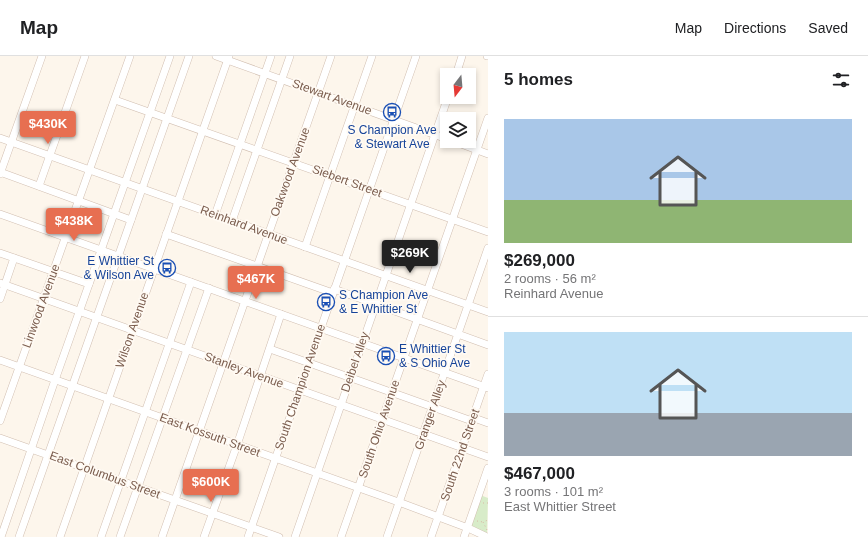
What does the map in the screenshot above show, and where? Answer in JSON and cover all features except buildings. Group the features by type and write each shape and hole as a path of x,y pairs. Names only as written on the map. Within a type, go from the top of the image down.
{"street":[{"path":"42,56 0,173 79,200 131,220"},
{"path":"39,186 86,56"},
{"name":"Linwood Avenue","path":"0,421 130,56"},
{"path":"11,537 1,535 102,250 124,182 170,56"},
{"path":"19,537 189,56"},
{"name":"Stewart Avenue","path":"216,56 229,58 318,93 440,137"},
{"path":"215,215 271,56"},
{"path":"232,220 290,56"},
{"name":"Oakwood Avenue","path":"162,537 331,56"},
{"path":"305,247 372,56"},
{"name":"South Champion Avenue","path":"248,537 344,261 395,120 416,56"},
{"path":"458,68 462,56"},
{"name":"Wilson Avenue","path":"60,537 229,58"},
{"name":"Siebert Street","path":"115,100 294,162 488,232"},
{"name":"Deibel Alley","path":"295,537 349,378 446,104"},
{"name":"South Ohio Avenue","path":"341,537 488,118"},
{"name":"Reinhard Avenue","path":"0,138 488,312"},
{"path":"472,148 488,154"},
{"path":"0,214 486,387"},
{"path":"166,234 257,266 376,304 488,345"},
{"name":"Granger Alley","path":"387,537 488,248"},
{"path":"0,253 89,284"},
{"path":"0,299 2,284 14,258"},
{"path":"101,537 191,282"},
{"name":"Stanley Avenue","path":"2,284 488,457"},
{"path":"120,537 208,288"},
{"path":"204,537 261,376 281,314"},
{"path":"270,349 472,421 477,419 488,423"},
{"name":"East Kossuth Street","path":"0,360 399,502 488,537"},
{"name":"South 22nd Street","path":"431,537 462,448 486,387 488,374"},
{"name":"East Columbus Street","path":"0,438 279,537"},
{"path":"464,537 488,468"}],"path":[{"path":"488,520 483,522 488,532"}],"green space":[{"path":"480,495 488,498 487,534 469,527"}],"place":[{"name":"S Champion Ave & Stewart Ave","path":"392,112"},
{"name":"E Whittier St & Wilson Ave","path":"167,268"},
{"name":"S Champion Ave & E Whittier St","path":"326,302"},
{"name":"E Whittier St & S Ohio Ave","path":"386,356"}]}
